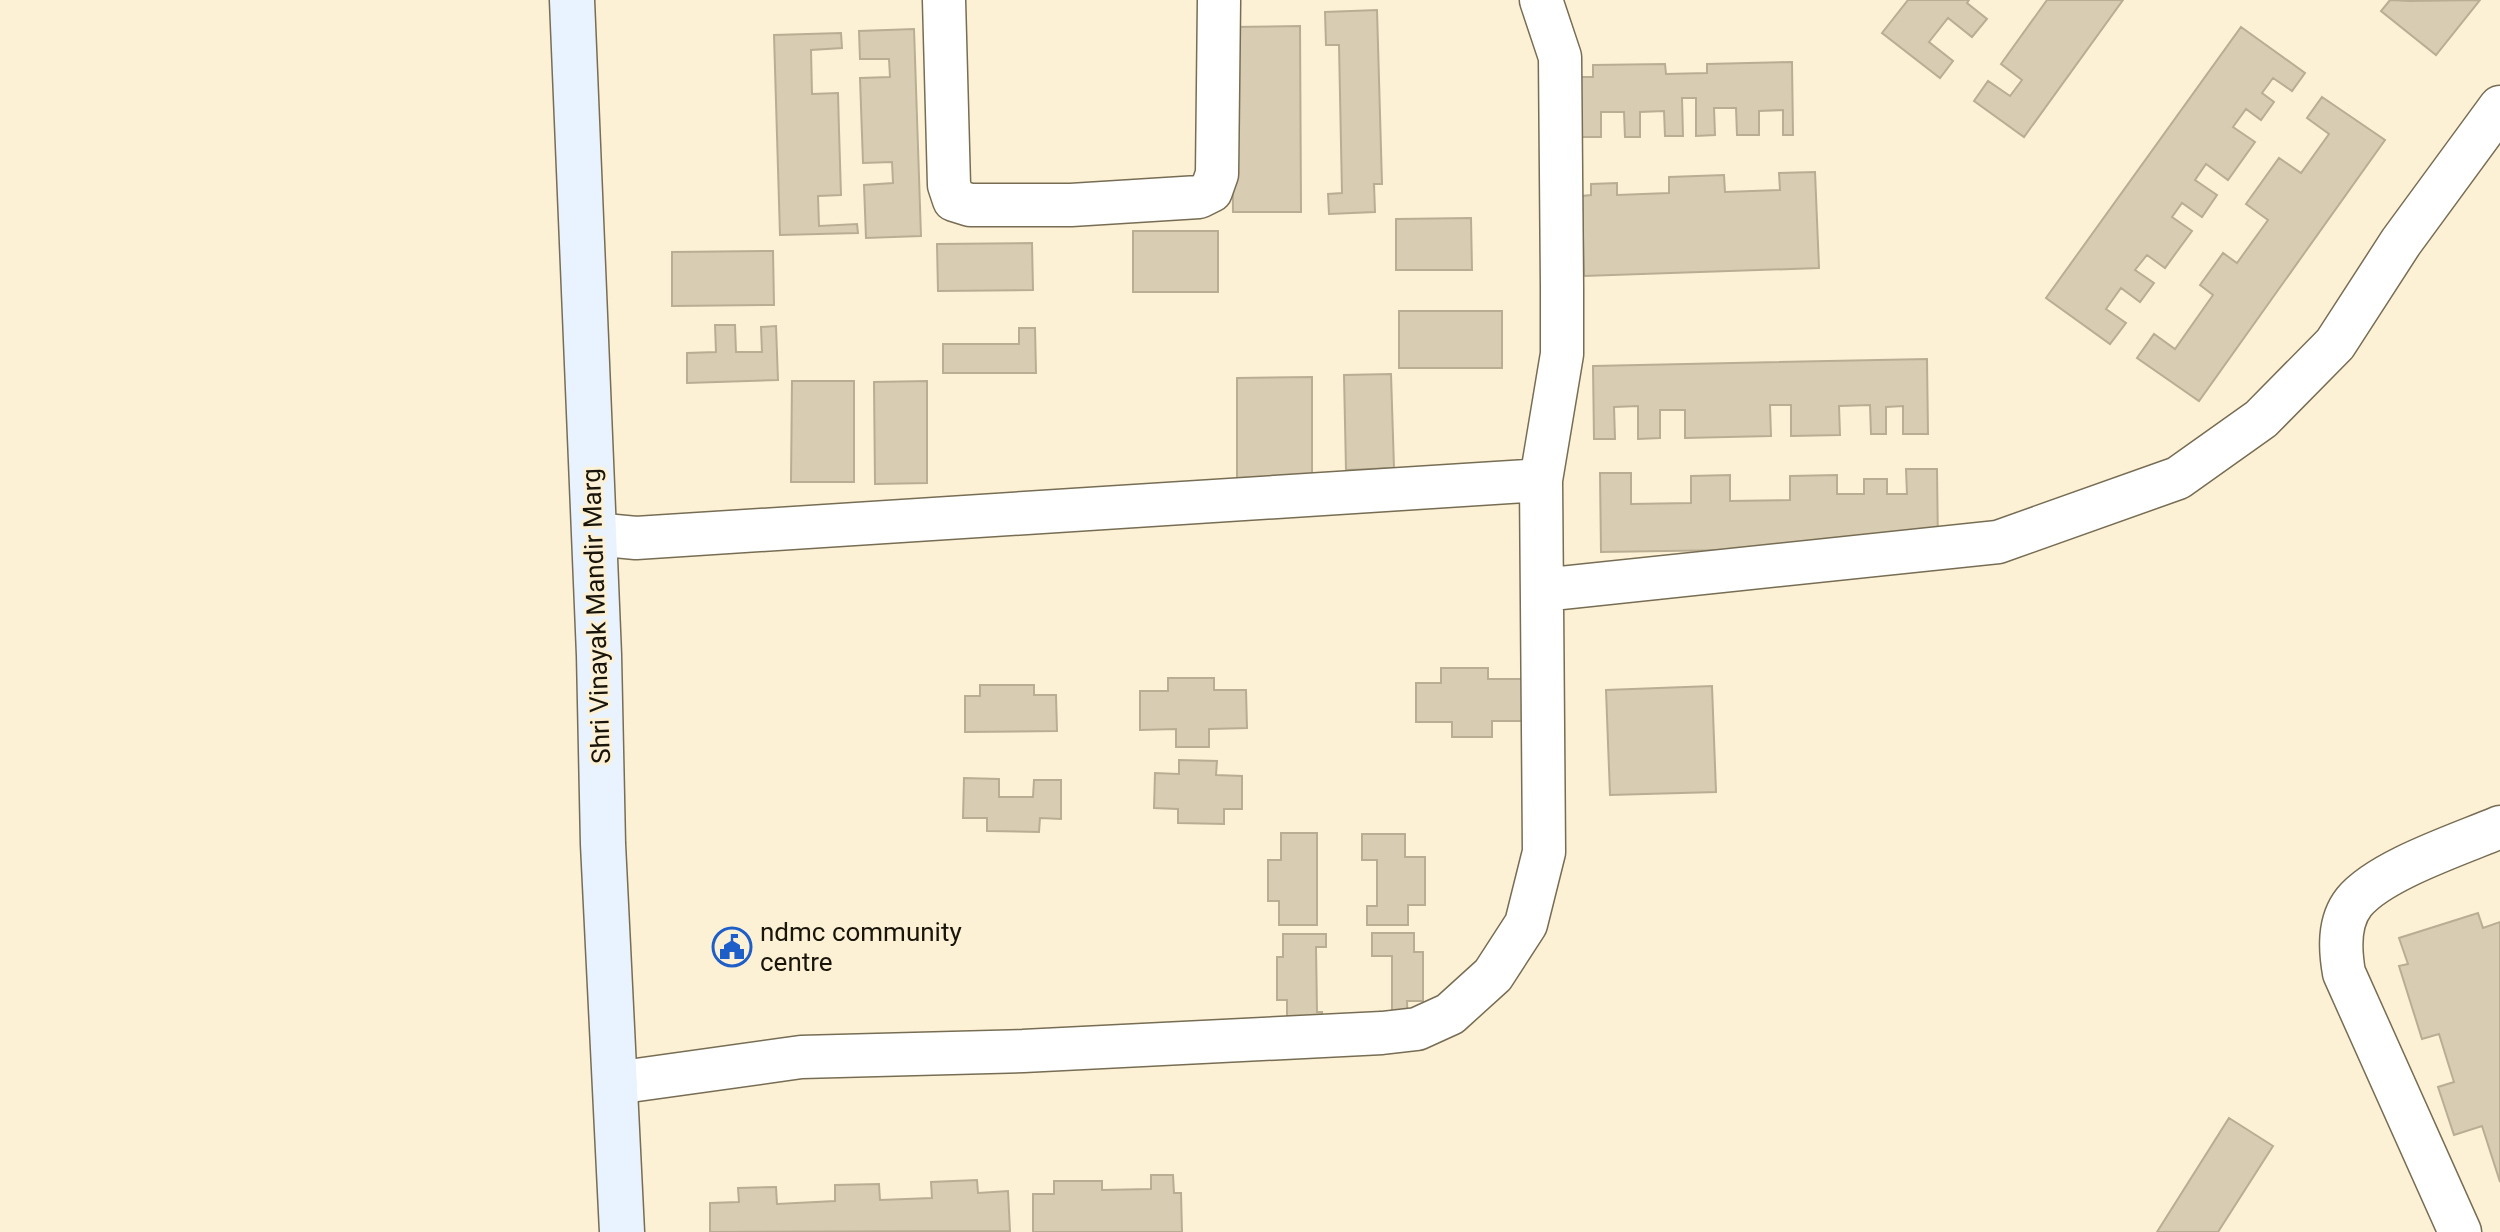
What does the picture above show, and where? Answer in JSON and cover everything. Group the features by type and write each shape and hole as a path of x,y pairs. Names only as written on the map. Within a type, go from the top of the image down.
{"street":[{"name":"Shri Vinayak Mandir Marg","path":"572,0 603,844 622,1232"},
{"path":"944,0 949,185 954,200 970,205 1099,203 1199,197 1211,191 1217,174 1219,0"},
{"path":"615,1083 801,1057 1053,1050 1417,1029 1450,1014 1493,975 1526,924 1544,852 1541,480 1562,354 1562,287 1560,57 1541,0"},
{"path":"1542,590 1998,542 2178,478 2261,419 2335,344 2401,242 2500,107"},
{"path":"594,534 636,538 1541,480"},
{"path":"2460,1232 2344,973 2340,953 2342,928 2352,904 2379,879 2500,827"}],"building":[{"path":"1908,0 1969,0 1967,3 1987,19 1972,37 1948,18 1929,42 1953,61 1940,78 1882,33"},
{"path":"2047,0 2123,0 2024,137 1974,101 1988,81 2010,96 2022,80 2001,64"},
{"path":"2390,0 2480,0 2436,55 2381,11"},
{"path":"1377,10 1382,184 1374,184 1375,212 1329,214 1328,194 1342,193 1339,45 1326,45 1325,12"},
{"path":"1300,26 1301,212 1233,212 1231,27"},
{"path":"2241,27 2305,73 2292,91 2273,78 2262,93 2274,102 2261,120 2246,109 2233,127 2255,142 2228,180 2206,164 2195,180 2217,195 2202,217 2182,203 2172,217 2192,231 2165,268 2147,255 2135,270 2154,283 2140,302 2121,288 2106,309 2126,323 2110,344 2046,298"},
{"path":"914,29 921,236 866,238 864,185 893,183 892,162 863,163 860,78 890,77 889,59 860,59 859,31"},
{"path":"841,33 842,48 811,50 812,94 838,93 841,195 818,196 819,226 857,224 858,233 780,235 774,35"},
{"path":"1792,62 1793,135 1783,135 1783,110 1759,111 1759,135 1737,135 1736,108 1714,108 1715,135 1696,136 1696,98 1682,98 1683,136 1665,136 1664,111 1640,112 1640,137 1625,137 1624,112 1601,112 1601,137 1576,137 1575,77 1593,77 1593,65 1665,64 1666,74 1707,73 1707,64"},
{"path":"2322,97 2385,140 2199,401 2137,358 2154,334 2175,349 2213,295 2200,285 2223,253 2237,263 2268,220 2246,204 2279,158 2301,173 2329,134 2307,118"},
{"path":"1815,172 1819,268 1584,276 1582,196 1591,195 1591,184 1617,183 1617,195 1669,193 1669,177 1724,175 1725,192 1780,190 1779,173"},
{"path":"1471,218 1472,270 1396,270 1396,219"},
{"path":"1133,231 1218,231 1218,292 1133,292"},
{"path":"1032,243 1033,290 938,291 937,244"},
{"path":"773,251 774,305 672,306 672,252"},
{"path":"1399,311 1502,311 1502,368 1399,368"},
{"path":"715,325 735,325 736,352 762,352 761,327 776,326 778,380 687,383 687,353 716,352"},
{"path":"1019,328 1035,328 1036,373 943,373 943,344 1019,344"},
{"path":"1927,359 1928,434 1903,434 1903,406 1886,407 1886,434 1871,434 1870,405 1839,406 1840,435 1791,436 1791,405 1770,405 1771,436 1685,438 1685,410 1660,410 1660,438 1638,439 1638,406 1614,407 1615,439 1594,439 1593,366"},
{"path":"1391,374 1394,468 1346,470 1344,375"},
{"path":"1312,377 1312,480 1237,480 1237,378"},
{"path":"792,381 854,381 854,482 791,482"},
{"path":"927,381 927,483 875,484 874,382"},
{"path":"1906,469 1937,469 1938,547 1601,552 1600,473 1631,473 1631,504 1691,503 1691,476 1730,475 1730,501 1790,500 1790,476 1837,475 1837,494 1864,494 1864,479 1887,479 1887,494 1907,494"},
{"path":"1441,668 1488,668 1488,679 1522,679 1522,721 1492,721 1492,737 1452,737 1452,722 1416,722 1416,683 1441,683"},
{"path":"1168,678 1214,678 1214,690 1246,690 1247,728 1209,729 1209,747 1176,747 1176,729 1140,730 1140,691 1168,691"},
{"path":"980,685 1034,685 1034,695 1056,695 1057,731 965,732 965,696 980,696"},
{"path":"1712,686 1716,792 1610,795 1606,690"},
{"path":"1179,760 1217,761 1216,775 1242,776 1242,809 1224,809 1224,824 1178,823 1178,809 1154,808 1155,773 1179,774"},
{"path":"964,778 999,779 999,797 1033,797 1034,780 1061,780 1061,819 1040,818 1039,832 987,831 987,818 963,818"},
{"path":"1281,833 1317,833 1317,925 1279,925 1279,901 1268,901 1268,860 1281,860"},
{"path":"1362,834 1405,834 1405,857 1425,857 1425,905 1408,905 1408,925 1367,925 1367,906 1377,906 1377,860 1362,860"},
{"path":"2478,913 2483,928 2500,922 2500,1182 2482,1126 2454,1135 2438,1087 2454,1082 2439,1034 2422,1039 2399,966 2408,964 2399,938"},
{"path":"1372,933 1414,933 1414,952 1423,952 1423,1001 1407,1001 1408,1026 1373,1026 1373,1012 1392,1012 1392,956 1372,956"},
{"path":"1283,934 1326,934 1326,947 1316,947 1317,1012 1322,1012 1322,1024 1287,1024 1287,1000 1277,1000 1277,957 1283,957"},
{"path":"2229,1118 2273,1146 2218,1232 2157,1232"},
{"path":"1151,1175 1173,1175 1174,1193 1181,1193 1182,1232 1033,1232 1033,1194 1054,1194 1054,1181 1102,1181 1102,1190 1151,1189"},
{"path":"977,1180 978,1193 1008,1191 1010,1231 710,1232 710,1203 739,1202 738,1188 776,1187 777,1204 835,1201 835,1185 879,1184 880,1200 932,1198 931,1182"}],"place":[{"name":"ndmc community centre","path":"732,947"}]}
